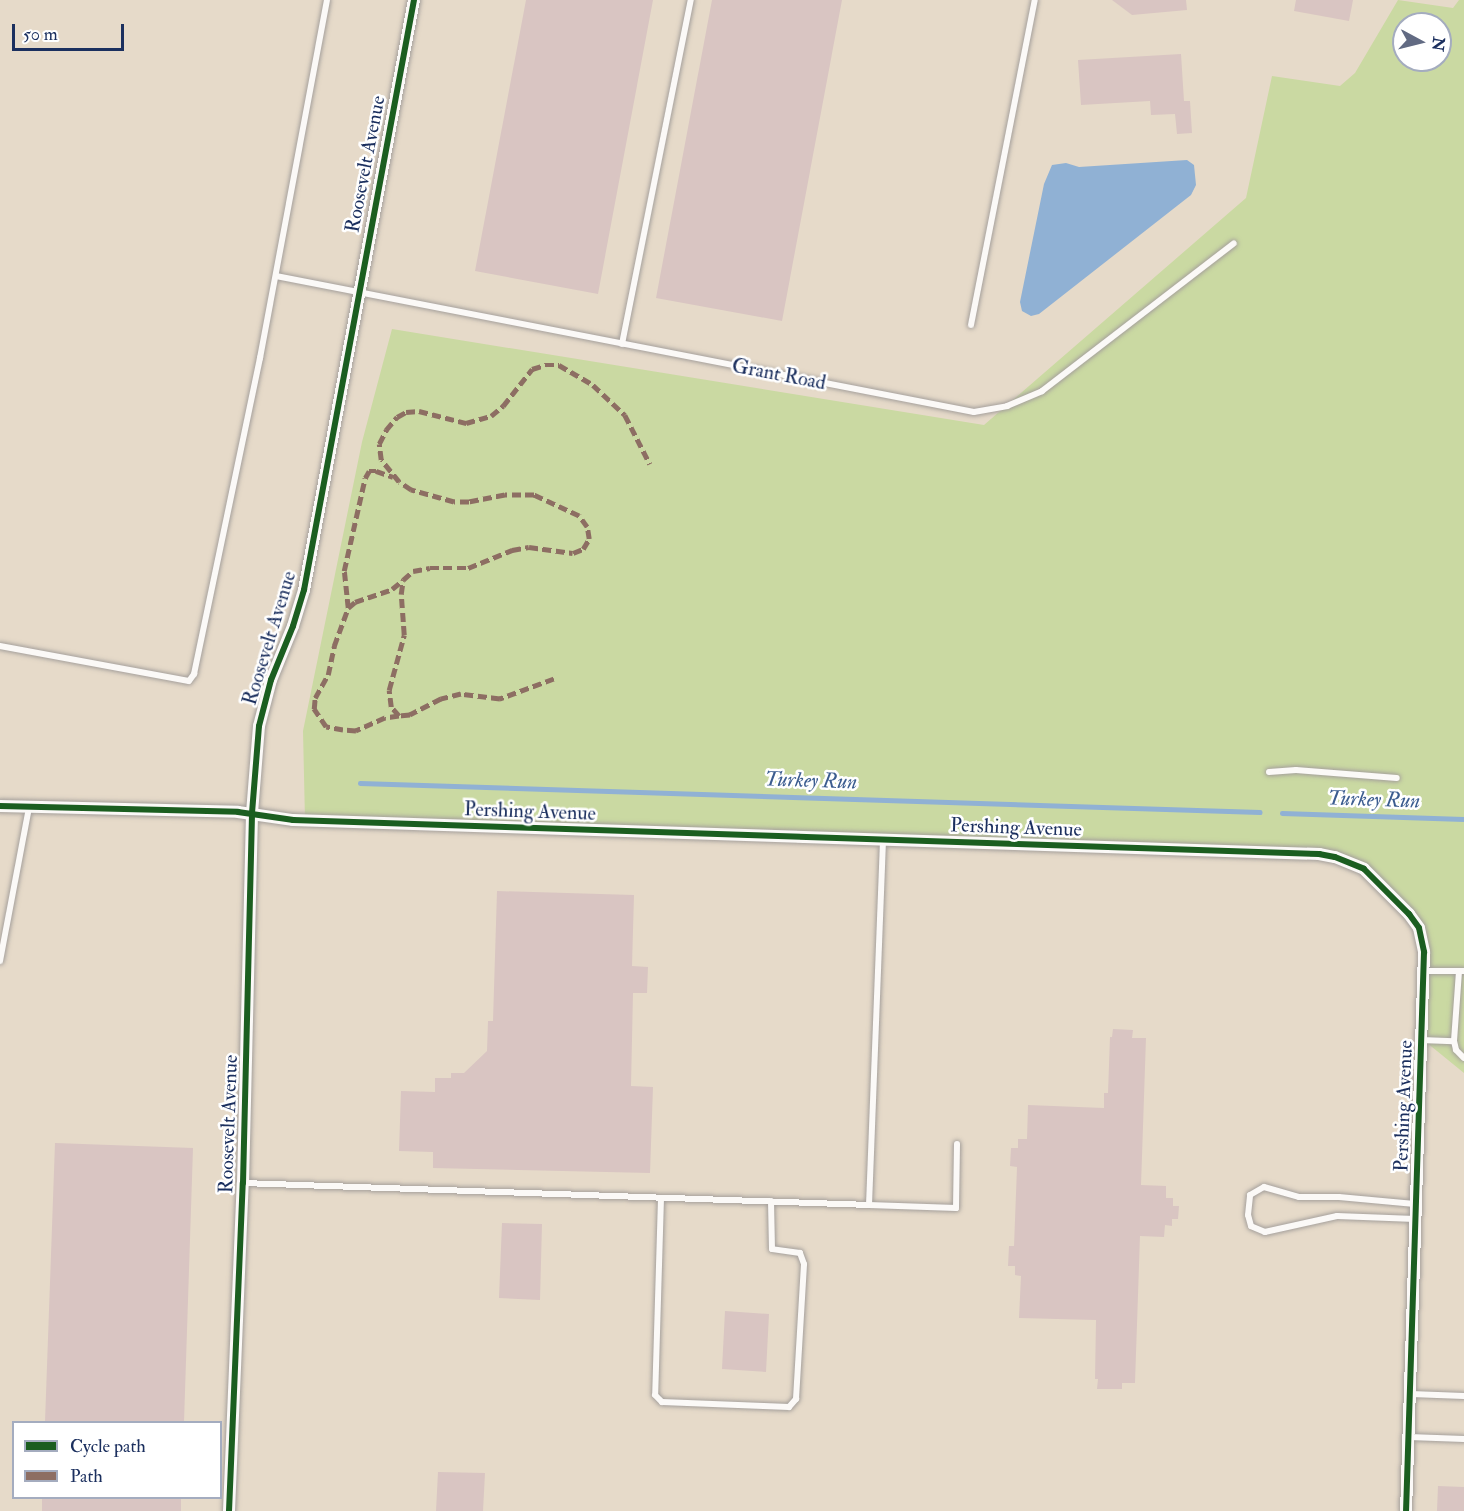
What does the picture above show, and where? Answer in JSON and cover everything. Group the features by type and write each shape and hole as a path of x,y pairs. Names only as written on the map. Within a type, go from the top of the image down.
{"street":[{"name":"Roosevelt Avenue","path":"229,1511 243,1183 252,813 259,726 271,680 293,626 303,590 357,291 414,0"},
{"name":"Pershing Avenue","path":"0,806 252,813 293,820 1297,853 1335,857 1364,870 1409,914 1423,940 1424,970 1406,1511"}],"lane":[{"path":"0,646 189,681 194,674 276,276 327,0"},
{"path":"622,344 691,0"},
{"path":"971,324 1035,0"},
{"name":"Grant Road","path":"276,276 974,412 1007,406 1042,390 1233,243"},
{"path":"1269,772 1296,770 1397,778"},
{"path":"0,961 29,807"},
{"path":"870,1205 883,839"},
{"path":"1424,970 1461,971 1454,1041 1456,1050 1464,1058"},
{"path":"1421,1040 1454,1041"},
{"path":"243,1183 956,1208 957,1144"},
{"path":"1415,1219 1337,1216 1265,1232 1251,1226 1248,1215 1250,1195 1264,1187 1299,1197 1339,1197 1416,1204"},
{"path":"662,1198 655,1395 662,1402 789,1407 796,1399 804,1264 800,1252 772,1250 771,1201"},
{"path":"1411,1394 1464,1396"},
{"path":"1409,1437 1464,1439"}],"green space":[{"path":"1398,0 1453,8 1459,0 1464,0 1464,1073 1421,1038 1423,940 1381,883 1335,857 305,820 303,731 362,442 392,329 984,425 1246,198 1272,76 1340,86 1355,73"}],"water":[{"path":"1187,160 1194,165 1196,185 1191,195 1039,314 1031,316 1022,311 1020,302 1044,184 1052,165 1066,163 1079,167"}],"building":[{"path":"526,0 653,0 598,294 475,271"},
{"path":"712,0 842,0 782,321 656,298"},
{"path":"1112,0 1186,0 1187,10 1132,15"},
{"path":"1296,0 1353,0 1349,21 1294,11"},
{"path":"1181,54 1184,101 1190,101 1192,133 1177,134 1175,114 1151,115 1150,101 1081,105 1078,60"},
{"path":"497,891 634,895 632,966 648,967 647,993 633,993 631,1086 653,1087 650,1173 433,1168 433,1152 399,1151 401,1091 435,1092 435,1078 451,1078 451,1073 464,1073 487,1051 488,1021 493,1021"},
{"path":"1113,1029 1133,1030 1132,1038 1146,1038 1141,1185 1166,1186 1166,1198 1173,1198 1173,1206 1179,1206 1178,1219 1172,1219 1172,1226 1165,1225 1164,1237 1140,1236 1135,1383 1122,1383 1122,1389 1097,1389 1098,1379 1095,1379 1096,1320 1019,1318 1021,1276 1015,1275 1015,1266 1008,1266 1009,1246 1014,1246 1017,1167 1010,1166 1011,1148 1018,1148 1018,1139 1027,1139 1028,1105 1104,1108 1104,1093 1108,1093 1110,1037 1112,1037"},
{"path":"55,1143 193,1148 184,1421 45,1421"},
{"path":"502,1223 542,1224 540,1300 499,1298"},
{"path":"725,1311 769,1314 766,1372 722,1369"},
{"path":"438,1472 485,1473 483,1511 436,1511"},
{"path":"1438,1486 1464,1487 1464,1511 1437,1511"},
{"path":"42,1499 181,1499 181,1511 42,1511"}],"waterway":[{"name":"Turkey Run","path":"360,783 1260,812"},
{"name":"Turkey Run","path":"1282,813 1464,819"}],"marked path":[{"path":"554,679 500,699 461,694 441,699 410,715 399,716 391,707 389,690 404,635 401,594 403,580 413,571 430,568 468,568 512,550 529,547 573,553 583,549 589,539 587,527 579,516 534,495 505,495 469,502 454,502 411,490 399,482 381,460 379,444 386,430 397,417 406,412 419,411 466,423 491,416 503,406 532,369 545,365 559,365 593,385 625,415 650,464"},
{"path":"348,608 344,571 365,478 369,471 393,477"},
{"path":"399,716 385,718 356,731 343,730 326,727 314,709 315,698 328,675 334,646 348,608 355,602 392,589 403,580"}],"cycle path":[{"path":"229,1511 243,1183 252,813 259,726 271,680 293,626 304,590 414,0"},
{"path":"0,806 238,812 293,820 1319,854 1335,857 1364,869 1409,914 1419,928 1424,952 1406,1511"}]}
